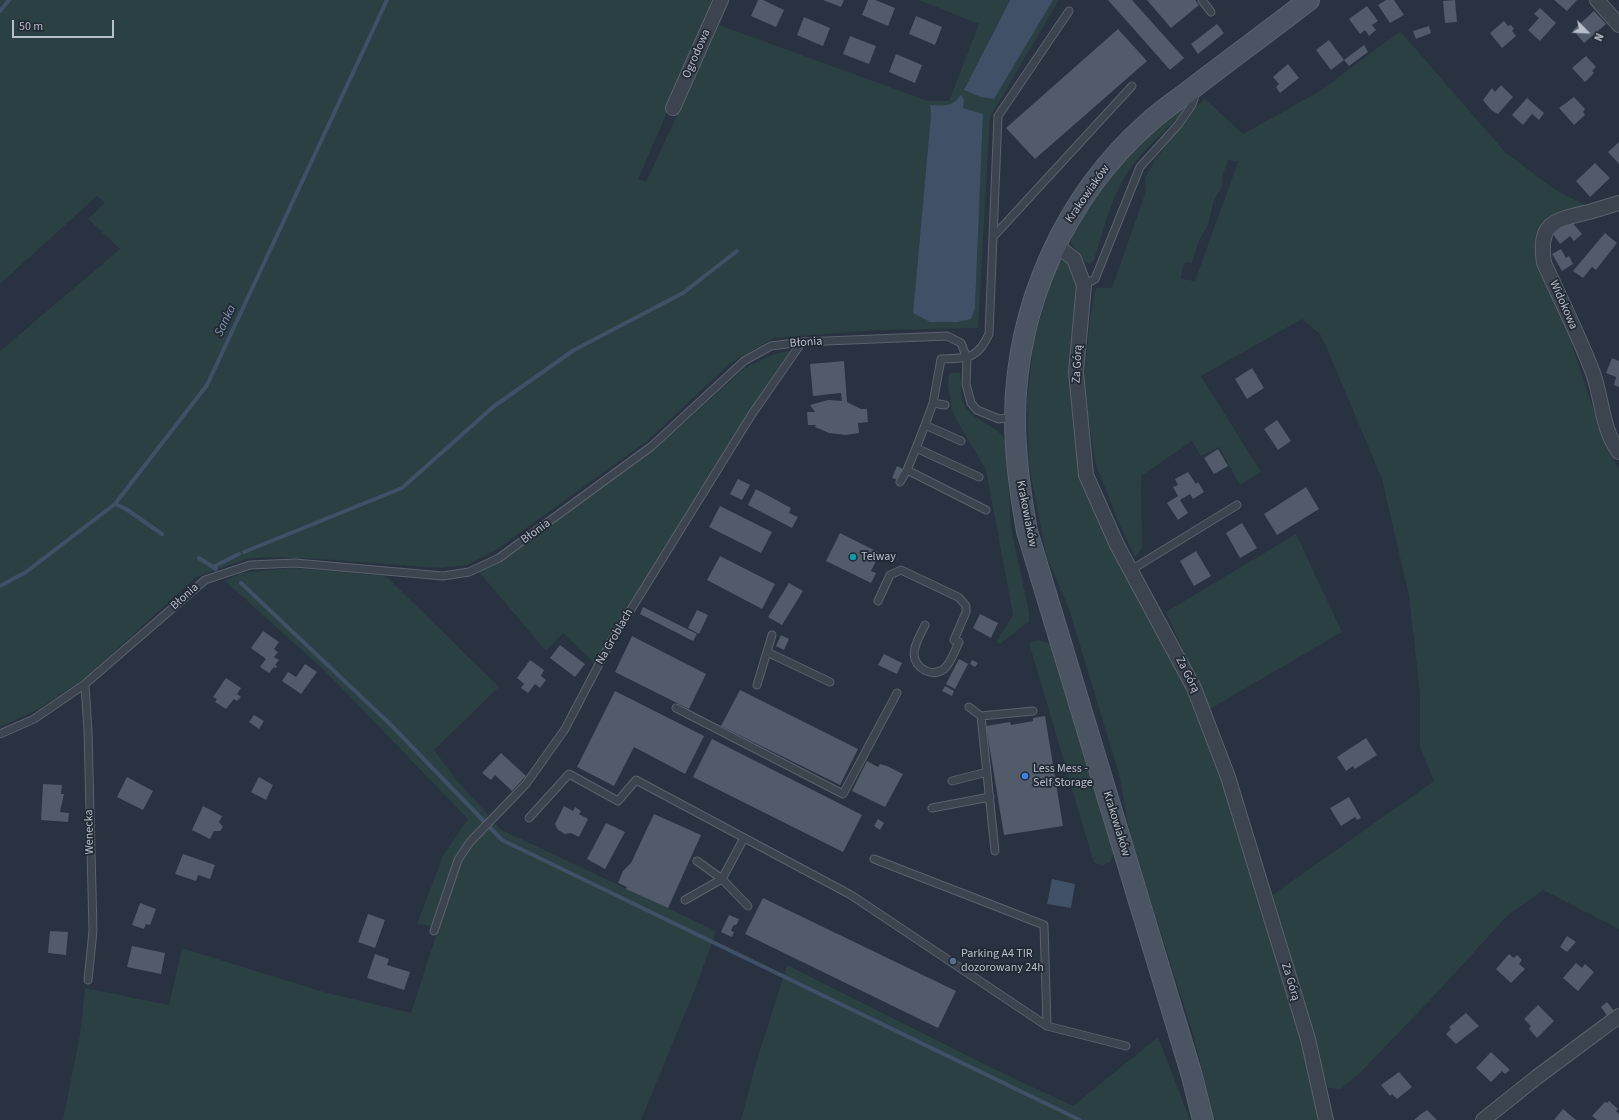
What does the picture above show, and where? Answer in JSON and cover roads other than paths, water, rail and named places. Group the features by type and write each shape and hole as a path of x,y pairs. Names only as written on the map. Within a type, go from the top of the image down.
{"main road":[{"name":"Krakowiaków","path":"1203,1120 1191,1070 1032,550 1022,505 1019,478 1015,416 1018,383 1027,325 1036,294 1056,245 1071,215 1114,156 1148,122 1309,0"}],"street":[{"name":"Ogrodowa","path":"674,108 721,0"},
{"path":"1597,0 1619,25"},
{"name":"Widokowa","path":"1619,204 1566,216 1554,222 1548,229 1543,239 1542,247 1544,263 1592,372 1599,390 1608,431 1619,452"},
{"name":"Za Górą","path":"1056,245 1074,259 1084,285 1076,372 1086,475 1116,545 1194,688 1228,777 1308,1039 1326,1120"},
{"path":"1483,1120 1537,1077 1619,1016"}],"lane":[{"path":"1202,0 1211,12"},
{"path":"900,482 916,448 933,403 941,359 967,358 975,354 981,349 989,334 998,116 1069,11"},
{"path":"1084,285 1095,279 1140,167 1178,125 1192,104 1200,83"},
{"path":"993,237 1132,86"},
{"name":"Błonia","path":"0,734 34,719 85,684 205,580 250,565 295,563 443,576 469,572 499,558 652,446 744,361 771,346 802,342 947,336 961,343 967,358"},
{"name":"Na Groblach","path":"434,931 458,860 470,842 526,784 565,729 613,638 752,414 802,342"},
{"path":"967,358 966,384 970,403 977,410 999,419 1015,416"},
{"path":"933,403 945,405"},
{"path":"925,425 961,441"},
{"path":"916,448 979,477"},
{"path":"906,470 986,510"},
{"path":"1130,570 1237,504"},
{"path":"878,601 890,575 897,570 901,570 958,597 966,606 966,612 945,668 939,672 925,671 920,668 914,655 918,640 926,625"},
{"path":"757,685 772,635"},
{"path":"767,652 830,682"},
{"name":"Wenecka","path":"85,684 88,731 93,931 88,980"},
{"path":"676,708 843,794 897,693"},
{"path":"969,707 981,716 1033,710"},
{"path":"981,716 995,852"},
{"path":"952,781 987,772"},
{"path":"529,818 569,774 618,801 636,780 851,895 1047,1026 1126,1046"},
{"path":"932,808 990,797"},
{"path":"685,900 722,879 744,838"},
{"path":"874,859 1044,925 1047,1026"},
{"path":"697,861 722,879 748,906"}],"water":[{"path":"1010,0 1053,0 994,99 981,97 964,90"},
{"path":"961,95 964,100 963,108 983,114 975,308 971,319 957,322 930,322 913,313 931,114 930,105 939,106 951,104"},
{"path":"1052,879 1075,884 1071,908 1047,904"}],"waterway":[{"path":"0,11 9,0"},
{"name":"Sanka","path":"0,586 26,572 115,504 207,385 387,0"},
{"path":"244,552 402,488 493,407 574,350 683,293 737,251"},
{"path":"115,504 126,509 162,534"},
{"path":"213,567 239,554"},
{"path":"199,558 216,569"},
{"path":"241,583 390,724 502,840 1080,1120"}],"place":[{"name":"Telway","path":"853,557"},
{"name":"Less Mess - Self Storage","path":"1025,776"},
{"name":"Parking A4 TIR dozorowany 24h","path":"953,961"}]}
